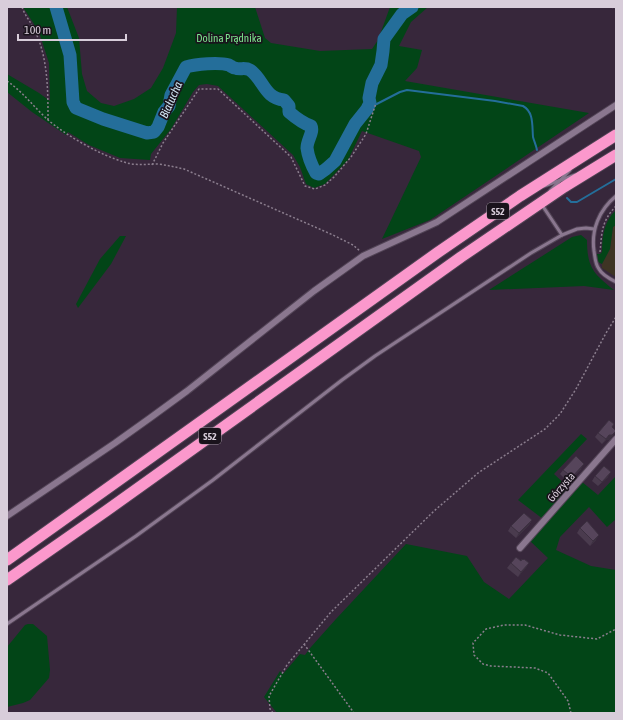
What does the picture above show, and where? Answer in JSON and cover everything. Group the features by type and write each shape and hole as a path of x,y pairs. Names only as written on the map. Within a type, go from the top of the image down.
{"highway":[{"name":"S52","path":"7,560 436,253 520,196 616,135"},
{"name":"S52","path":"7,580 112,507 460,257 540,202 616,155"}],"street":[{"path":"7,516 156,414 314,291 363,256 437,222 616,105"},
{"name":"Górzysta","path":"520,548 616,439"}],"lane":[{"path":"562,235 540,202 590,151"},
{"path":"520,196 599,166"},
{"path":"616,196 598,218 594,229 594,248 597,266 602,272 616,282"},
{"path":"7,624 136,536 213,480 375,356 531,253 562,235 577,229 594,229"}],"path":[{"path":"22,7 24,15 35,31 43,54 47,77 48,120"},
{"path":"611,7 616,8"},
{"path":"7,81 16,87 48,120 87,146 124,162 139,165 171,166 184,169 340,238 353,245 363,256"},
{"path":"152,165 163,143 199,89 218,89 291,157 305,186 315,189 325,185 351,157 366,134 376,103"},
{"path":"597,253 600,251 601,233 604,222 616,206"},
{"path":"273,713 270,709 269,696 287,665 331,612 434,511 478,473 545,429 560,414 576,389 616,317"},
{"path":"571,713 568,702 548,674 535,668 491,666 482,664 474,655 473,643 486,629 504,625 525,626 560,635 597,639 616,629"},
{"path":"304,644 354,713"}],"shaded area":[{"path":"616,225 616,277 602,268 602,264 610,249 613,227"}],"green space":[{"name":"Dolina Prądnika","path":"23,7 67,7 79,38 82,74 87,91 101,103 114,106 134,99 151,88 163,68 176,33 177,7 255,7 265,38 271,43 320,51 372,49 378,40 390,7 428,7 411,22 399,46 422,50 417,68 405,81 589,113 430,220 382,239 421,157 419,151 362,131 348,160 325,184 314,188 306,184 300,167 293,155 218,86 207,84 199,85 193,92 171,129 151,154 150,160 120,158 89,145 68,132 66,135 32,112 7,92 7,74 50,101 49,63 39,32"},
{"path":"616,210 616,225 613,227 610,249 602,264 598,262 597,254 602,252 604,229 612,214"},
{"path":"581,235 587,240 588,257 593,270 614,290 584,286 489,290 572,237"},
{"path":"120,236 126,236 111,264 78,308 76,304 100,259"},
{"path":"581,434 587,439 554,474 569,488 543,519 518,500"},
{"path":"616,476 616,519 607,527 589,507 560,537 556,550 591,566 616,570 616,713 277,713 264,697 280,671 283,674 300,654 305,655 336,619 406,544 467,556 484,582 509,599 548,558 529,540 582,482 598,495"},
{"path":"33,624 47,636 50,670 49,678 30,700 7,707 7,647 25,625"}],"building":[{"path":"609,420 614,424 612,427 616,431 612,435 609,435 606,439 598,433"},
{"path":"576,456 584,464 572,477 563,470"},
{"path":"604,466 611,472 602,482 595,476"},
{"path":"524,513 532,520 519,533 511,526"},
{"path":"587,521 599,535 593,541 580,528"},
{"path":"516,557 521,561 524,559 529,563 521,572 511,563"}],"waterway":[{"name":"Białucha","path":"56,7 70,55 73,102 76,108 103,119 147,133 154,132 158,127 164,112 169,106 171,95 186,67 201,64 219,64 229,65 237,69 248,69 255,74 272,96 277,99 284,100 289,106 289,112 302,122 311,126 312,131 307,148 310,161 316,173 319,174 335,161 355,124 367,109 370,103 369,98 372,83 381,65 384,39 402,14 412,7"},
{"path":"367,109 407,90 523,106 527,109 531,116 533,137 537,150"},
{"path":"567,198 571,202 577,202 616,179"}]}
